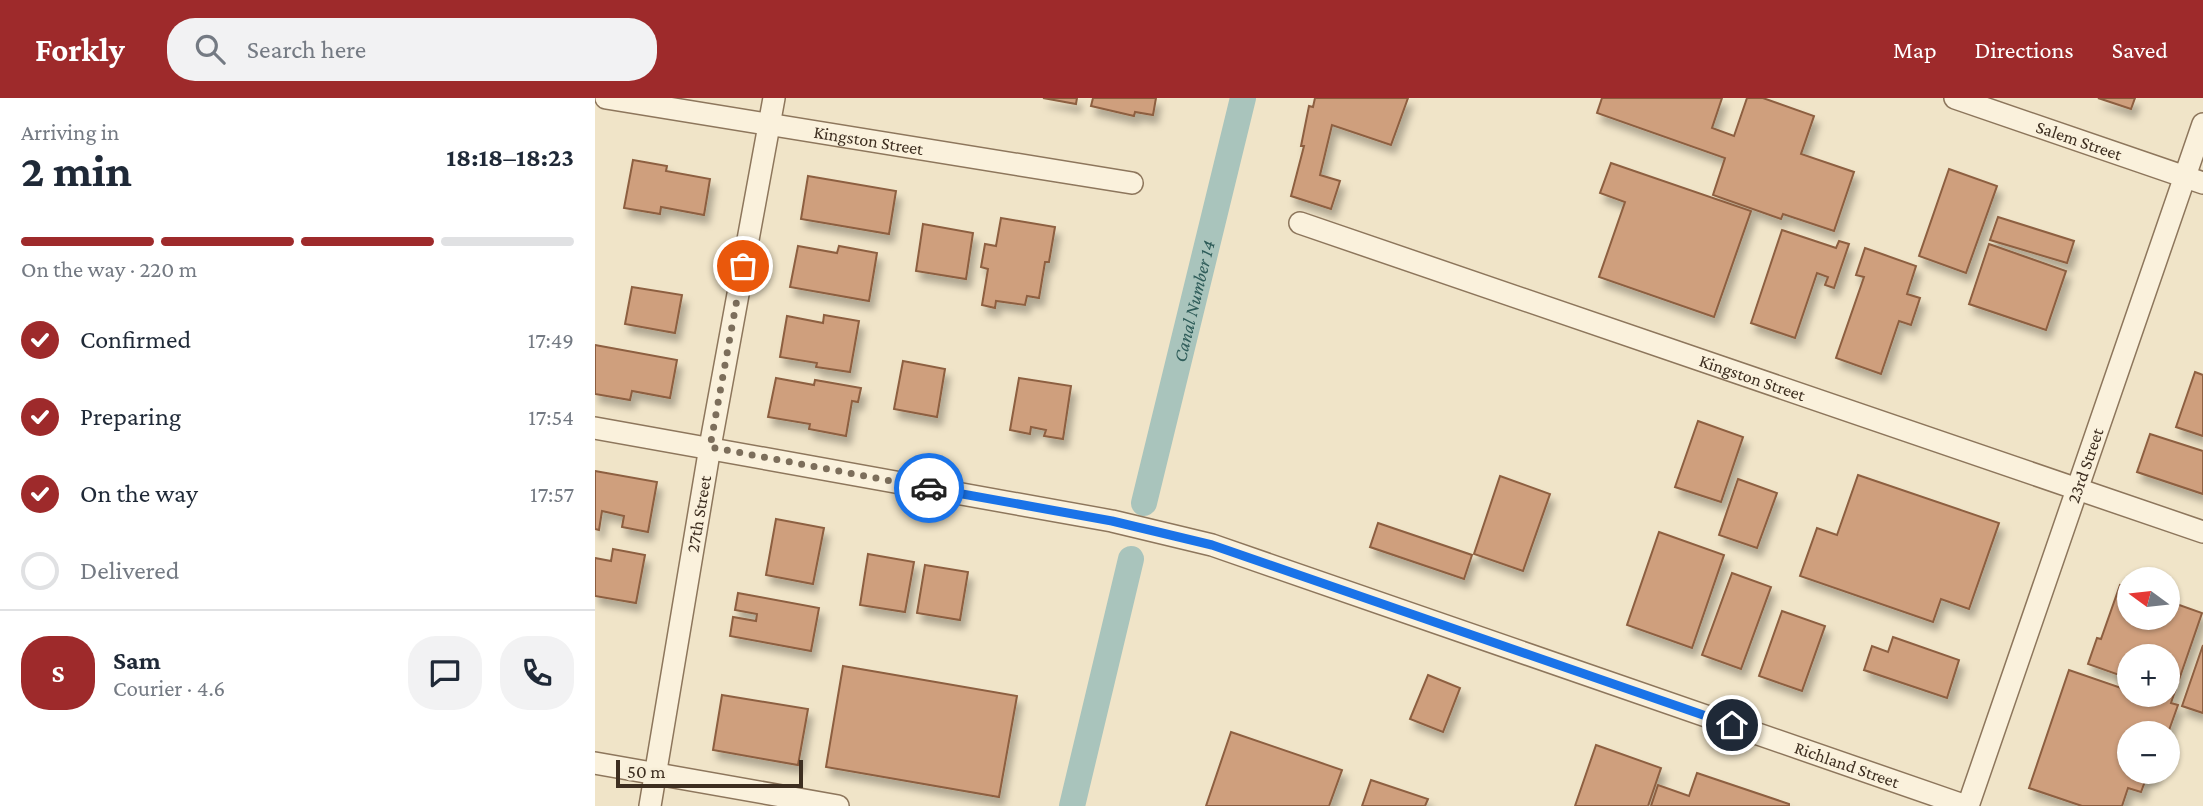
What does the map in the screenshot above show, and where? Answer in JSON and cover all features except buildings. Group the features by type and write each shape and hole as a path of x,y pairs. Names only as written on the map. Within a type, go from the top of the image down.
{"street":[{"name":"Kingston Street","path":"606,98 1132,183"},
{"name":"27th Street","path":"650,806 710,447 774,98"},
{"name":"Salem Street","path":"1955,98 2194,180"},
{"name":"23rd Street","path":"1967,806 2078,488 2194,180 2203,124"},
{"name":"Kingston Street","path":"1300,223 2203,532"},
{"name":"Richland Street","path":"595,428 1112,521 1212,545 1967,806"},
{"path":"595,763 838,806"}],"waterway":[{"name":"Canal Number 14","path":"1144,503 1243,98"},
{"name":"Canal Number 14","path":"1072,806 1131,559"}],"way so far":[{"path":"743,266 710,447 929,488"}],"route":[{"path":"929,488 1112,521 1212,545 1732,725"}]}
